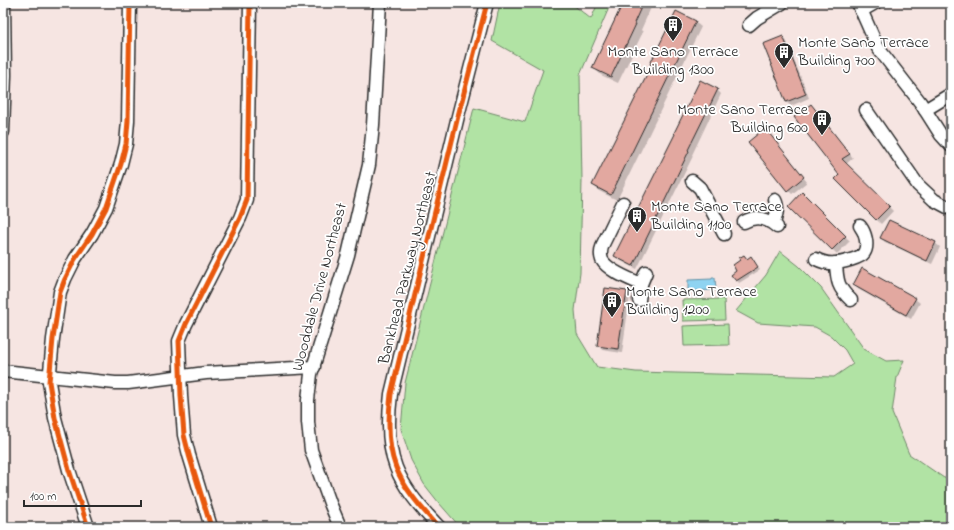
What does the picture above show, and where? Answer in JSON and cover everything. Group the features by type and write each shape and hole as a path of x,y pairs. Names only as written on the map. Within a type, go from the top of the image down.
{"street":[{"path":"3,132 5,75 4,3"},
{"path":"88,527 54,418 49,375 52,339 60,292 64,279 106,208 126,144 128,121 130,3"},
{"path":"211,527 184,435 179,341 186,324 240,218 247,200 250,3"},
{"name":"Wooddale Drive Northeast","path":"340,527 311,450 308,422 308,400 314,367 348,255 369,165 373,125 380,3"},
{"name":"Bankhead Parkway Northeast","path":"439,527 418,505 400,477 390,448 388,415 403,340 486,3"},
{"path":"749,25 782,3"},
{"path":"875,3 859,7 878,48 925,110 941,135 951,146"},
{"path":"925,110 951,94"},
{"path":"866,110 918,185 934,200 951,209"},
{"path":"692,181 700,188 724,234"},
{"path":"744,222 754,218 760,218 775,225 777,204 775,200"},
{"path":"623,203 603,244 601,251 602,260 612,270 641,284"},
{"path":"816,259 836,264 860,257 865,252 865,232 860,226"},
{"path":"836,264 838,284 842,292 851,300"},
{"path":"639,300 641,284 646,272"},
{"path":"3,371 115,383 128,383 180,376 257,369 314,367"}],"green space":[{"path":"500,3 571,3 591,19 598,3 611,3 580,75 582,180 580,273 575,310 577,334 597,367 636,372 834,377 853,364 845,350 831,336 815,327 758,323 736,311 766,275 780,251 799,266 821,288 864,349 886,361 904,360 897,377 892,413 909,454 944,478 951,478 951,527 460,527 439,503 424,484 411,460 401,429 405,383 474,108 525,122 543,70 492,41"},
{"path":"724,299 725,320 683,321 682,300"},
{"path":"728,324 729,345 684,346 683,326"}],"water":[{"path":"715,278 716,290 688,291 688,280"}],"building":[{"path":"612,3 643,3 634,23 636,24 611,77 592,68 621,7"},
{"path":"676,11 696,21 611,195 592,185 652,65 650,64"},
{"name":"Monte Sano Terrace Building 700","path":"783,36 806,94 786,102 763,44"},
{"path":"700,80 718,89 633,266 614,256 675,134 674,133"},
{"path":"811,104 850,154 842,159 890,206 876,220 835,179 839,175 794,117"},
{"path":"765,128 804,177 787,191 748,142"},
{"path":"802,192 846,236 832,250 788,207"},
{"path":"889,220 936,242 927,261 880,238"},
{"path":"744,255 747,259 751,256 758,267 736,281 731,275 736,271 733,265"},
{"path":"862,268 916,298 906,315 853,285"},
{"name":"Monte Sano Terrace Building 1200","path":"605,288 627,291 618,349 597,346"}],"cycle path":[{"path":"88,527 69,470 55,418 49,382 53,339 60,292 75,259 92,234 106,208 126,144 128,121 130,3"},
{"path":"211,527 184,435 179,341 186,324 240,218 247,200 250,3"},
{"path":"439,527 412,496 396,467 391,452 389,435 391,394 458,116 487,3"}],"place":[{"name":"Monte Sano Terrace Building 1300","path":"673,42"},
{"name":"Monte Sano Terrace Building 700","path":"784,69"},
{"name":"Monte Sano Terrace Building 600","path":"822,136"},
{"name":"Monte Sano Terrace Building 1100","path":"637,233"},
{"name":"Monte Sano Terrace Building 1200","path":"612,318"}]}
